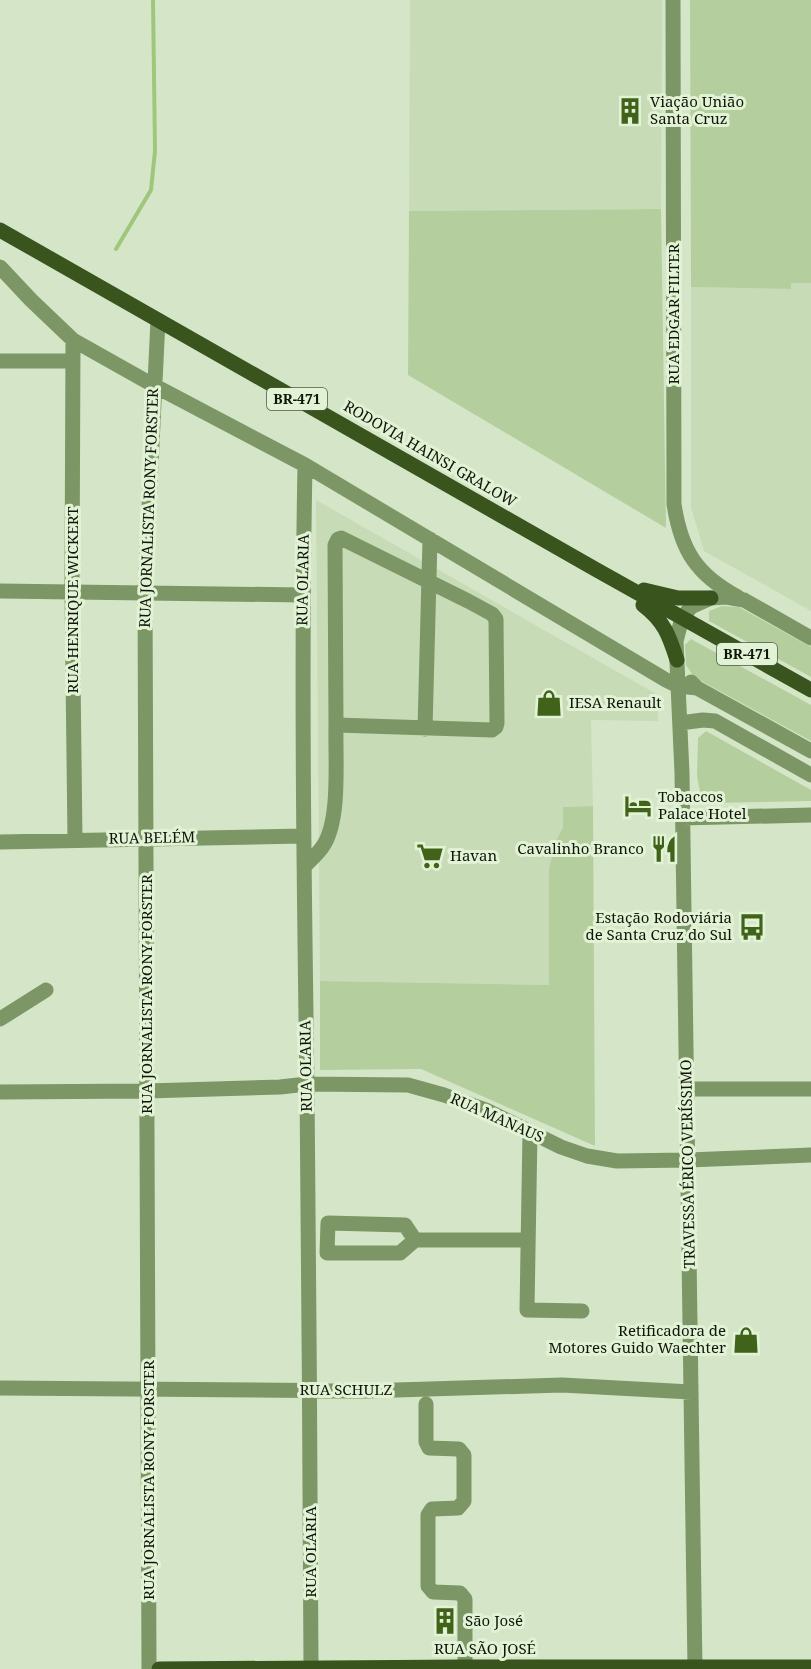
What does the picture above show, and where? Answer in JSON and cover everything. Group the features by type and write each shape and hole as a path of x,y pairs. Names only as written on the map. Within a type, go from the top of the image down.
{"main road":[{"name":"RODOVIA HAINSI GRALOW","path":"0,230 811,690"},
{"path":"595,569 642,590 658,594 678,598 711,598"},
{"path":"595,569 657,615 665,626 677,660"},
{"name":"RUA SÃO JOSÉ","path":"159,1669 465,1666 811,1667"}],"street":[{"name":"RUA EDGAR FILTER","path":"673,0 674,504 677,523 684,543 709,579 811,639"},
{"path":"0,267 73,340 305,465 678,686 697,688"},
{"name":"RUA JORNALISTA RONY FORSTER","path":"149,1669 145,591 153,385 158,320"},
{"name":"RUA HENRIQUE WICKERT","path":"73,340 72,591 75,840"},
{"path":"0,361 72,361"},
{"name":"RUA OLARIA","path":"305,465 303,836 311,1667"},
{"path":"304,867 323,846 331,826 335,802 335,545 338,540 342,538 360,546 428,580 492,614 496,619 497,723 492,730 336,725"},
{"path":"425,729 430,539"},
{"path":"0,591 145,591 303,595"},
{"path":"682,618 691,607 711,598 726,597 744,600"},
{"name":"TRAVESSA ÉRICO VERÍSSIMO","path":"682,618 676,641 682,818 695,1668"},
{"path":"677,660 683,674 697,688 811,752"},
{"path":"680,723 715,721 811,775"},
{"path":"682,818 811,815"},
{"name":"RUA BELÉM","path":"0,842 303,836"},
{"path":"0,1019 46,990"},
{"name":"RUA MANAUS","path":"0,1092 147,1091 280,1087 307,1084 408,1085 486,1110 587,1156 617,1161 811,1155"},
{"path":"687,1089 803,1089"},
{"path":"530,1132 527,1310 582,1311"},
{"path":"415,1240 405,1225 328,1222 327,1253 400,1253 415,1240 527,1240"},
{"name":"RUA SCHULZ","path":"0,1388 364,1391 562,1385 691,1392"},
{"path":"426,1404 426,1442 429,1448 459,1449 464,1455 464,1501 458,1508 432,1509 428,1515 428,1586 433,1592 460,1593 465,1599 465,1666"}],"shaded area":[{"path":"410,0 662,0 661,209 409,211"},
{"path":"690,0 811,0 811,283 791,283 791,289 691,287"},
{"path":"661,209 666,528 408,375 409,211"},
{"path":"791,283 811,283 811,611 704,551 691,507 691,287 790,289"},
{"path":"316,500 658,695 658,721 591,720 593,806 563,807 563,827 555,843 549,868 549,985 320,981"},
{"path":"722,606 739,607 811,647 811,677 709,621 709,611"},
{"path":"691,639 811,705 811,741 694,677 686,665 685,645"},
{"path":"706,731 811,790 811,801 711,803 700,792 697,776 698,738"},
{"path":"593,806 595,1146 421,1069 320,1070 320,981 549,985 549,868 555,843 563,827 563,807"}],"waterway":[{"path":"116,249 151,190 155,151 153,0"}],"place":[{"name":"Viação União Santa Cruz","path":"630,111"},
{"name":"IESA Renault","path":"549,703"},
{"name":"Tobaccos Palace Hotel","path":"638,806"},
{"name":"Cavalinho Branco","path":"664,849"},
{"name":"Havan","path":"430,856"},
{"name":"Estação Rodoviária de Santa Cruz do Sul","path":"752,927"},
{"name":"Retificadora de Motores Guido Waechter","path":"746,1340"},
{"name":"São José","path":"445,1621"}]}
